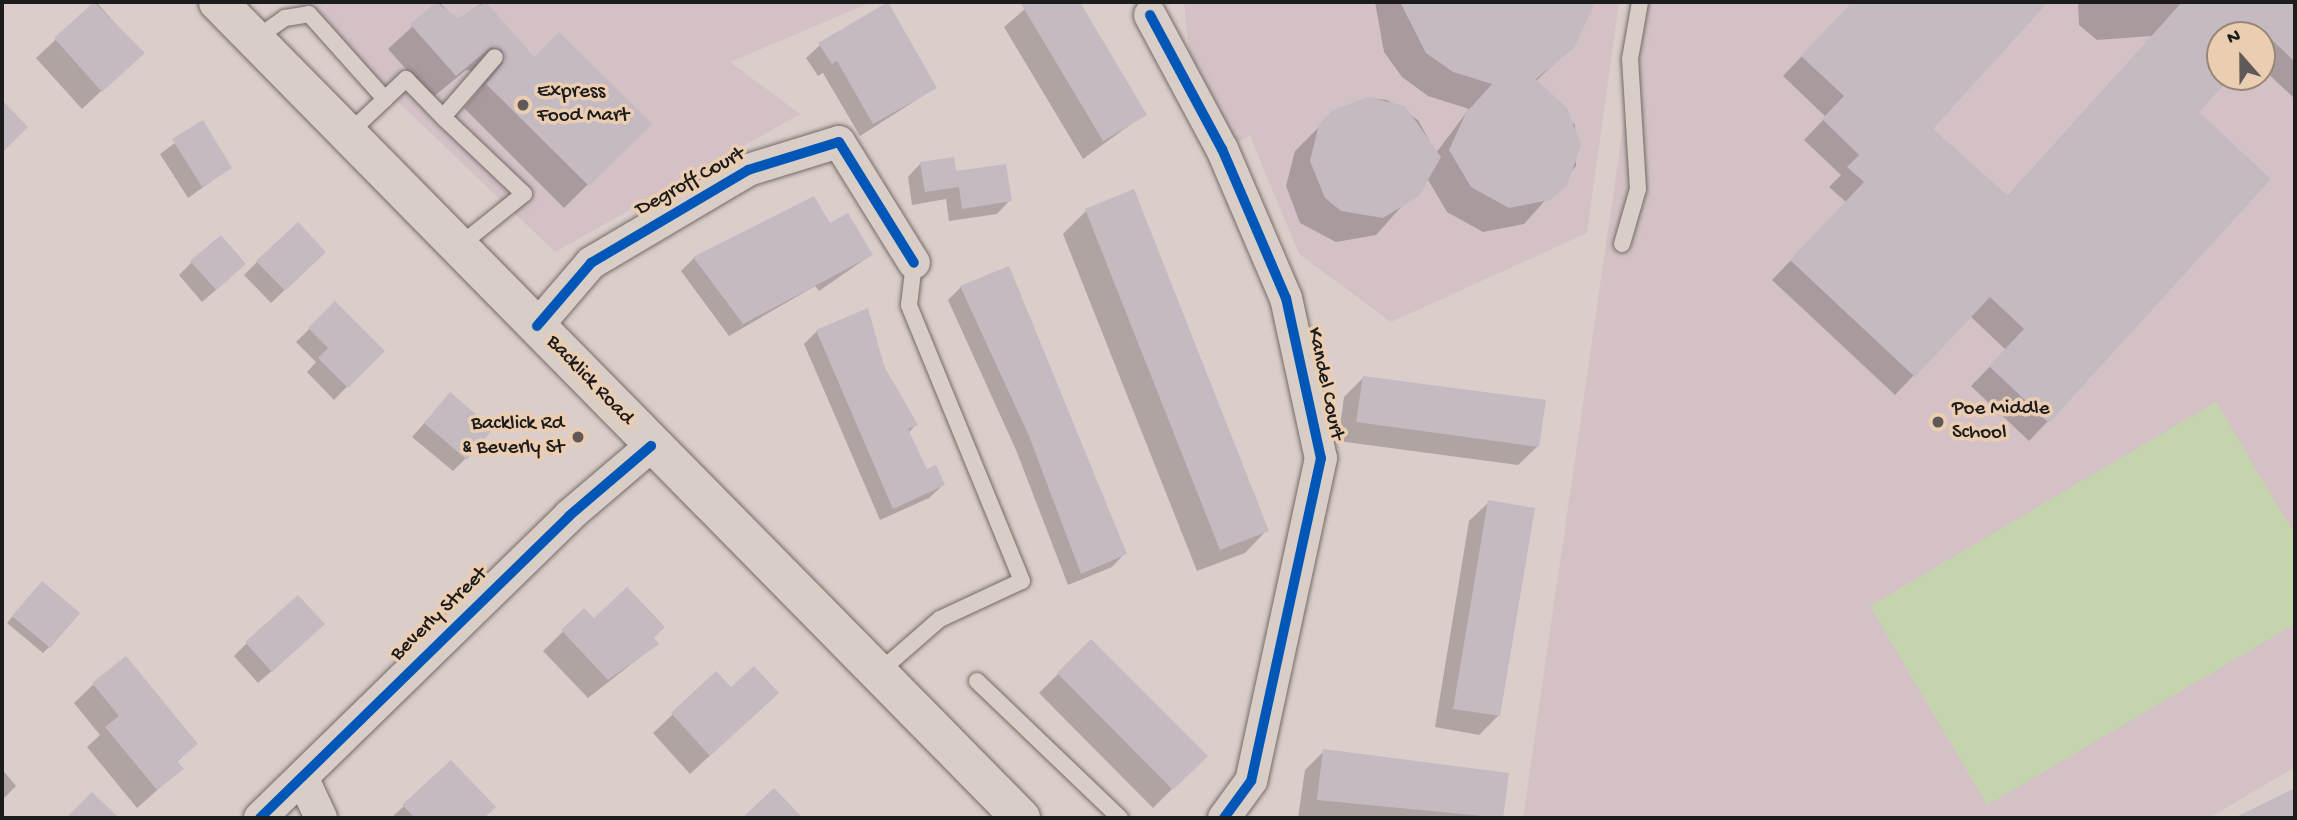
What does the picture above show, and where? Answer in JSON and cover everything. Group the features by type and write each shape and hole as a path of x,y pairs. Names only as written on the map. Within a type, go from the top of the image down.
{"main road":[{"name":"Backlick Road","path":"218,2 876,675 1021,818"}],"street":[{"name":"Kandel Court","path":"1150,15 1222,149 1286,298 1321,458 1251,781 1224,818"},
{"name":"Degroff Court","path":"537,326 591,263 748,170 839,142 914,263"},
{"name":"Beverly Street","path":"260,818 569,516 651,446"},
{"path":"302,777 321,818"}],"lane":[{"path":"1622,244 1638,189 1630,59 1640,2"},
{"path":"255,39 285,18 309,14 385,99"},
{"path":"443,117 495,57"},
{"path":"348,134 406,79 524,194 459,246"},
{"path":"876,675 940,619 1022,581 909,304 914,263"},
{"path":"977,681 1120,818"}],"shaded area":[{"path":"294,2 872,2 730,62 800,114 555,252"},
{"path":"1184,2 1619,2 1587,233 1391,322 1299,254 1250,136 1229,146 1190,58"},
{"name":"Poe Middle School","path":"1641,2 2295,2 2295,767 2209,818 1523,818"}],"green space":[{"path":"2216,402 2295,535 2295,624 1987,805 1870,606"}],"building":[{"path":"94,2 145,53 102,92 54,38"},
{"path":"436,2 458,18 486,2 534,57 559,32 652,124 589,186 486,84 503,63 502,50 491,47 456,76 410,24"},
{"path":"888,2 937,88 873,124 837,61 832,64 818,43"},
{"path":"1020,2 1080,2 1147,115 1103,141"},
{"path":"1400,2 1595,2 1574,48 1536,79 1567,108 1581,145 1567,186 1550,200 1509,208 1471,187 1449,150 1466,113 1492,84 1453,72 1426,53"},
{"path":"1852,2 2048,2 1933,129 2008,196 2182,2 2295,2 2295,62 2276,44 2276,21 2206,21 2206,91 2218,91 2199,112 2271,179 2049,423 1989,366 2024,329 1990,297 1915,377 1790,260 1864,182 1847,167 1859,155 1822,119 1844,96 1801,56"},
{"path":"1368,97 1405,106 1441,157 1419,196 1383,218 1341,211 1325,198 1310,161 1319,124 1333,110"},
{"path":"2,100 28,127 2,153"},
{"path":"203,120 232,168 202,187 172,139"},
{"path":"954,157 956,171 1006,164 1012,201 962,209 959,187 925,192 920,162"},
{"path":"1134,189 1269,531 1220,550 1085,209"},
{"path":"814,196 830,223 848,213 873,255 743,324 693,257"},
{"path":"298,222 326,252 285,291 256,261"},
{"path":"221,235 246,264 216,290 190,261"},
{"path":"1009,266 1127,554 1081,574 1029,436 960,286"},
{"path":"335,301 385,351 348,388 318,358 328,348 308,328"},
{"path":"868,308 884,366 918,425 908,429 927,469 936,465 945,485 893,509 816,330"},
{"path":"1363,376 1546,400 1539,447 1356,422"},
{"path":"450,392 493,429 467,460 424,423"},
{"path":"1488,500 1535,508 1500,716 1453,709"},
{"path":"42,581 80,613 50,648 12,616"},
{"path":"627,587 665,627 654,638 659,644 608,680 561,630 584,608 594,618"},
{"path":"298,595 325,624 272,672 245,642"},
{"path":"1091,639 1208,756 1173,790 1057,673"},
{"path":"126,656 198,744 177,761 184,769 157,790 105,727 119,716 92,683"},
{"path":"754,666 779,693 710,756 671,713 716,671 731,687"},
{"path":"1323,749 1509,773 1503,818 1317,800"},
{"path":"451,760 496,807 484,818 415,818 402,805"},
{"path":"774,788 803,818 742,818"},
{"path":"2295,788 2295,818 2234,818"},
{"path":"92,792 119,818 66,818"}],"cycle path":[{"path":"1150,15 1222,149 1286,298 1321,458 1251,781 1224,818"},
{"path":"537,326 591,263 748,170 839,142 914,263"},
{"path":"260,818 569,516 651,446"}],"place":[{"name":"Express Food Mart","path":"523,105"},
{"name":"Poe Middle School","path":"1938,422"},
{"name":"Backlick Rd & Beverly St","path":"578,437"}]}
